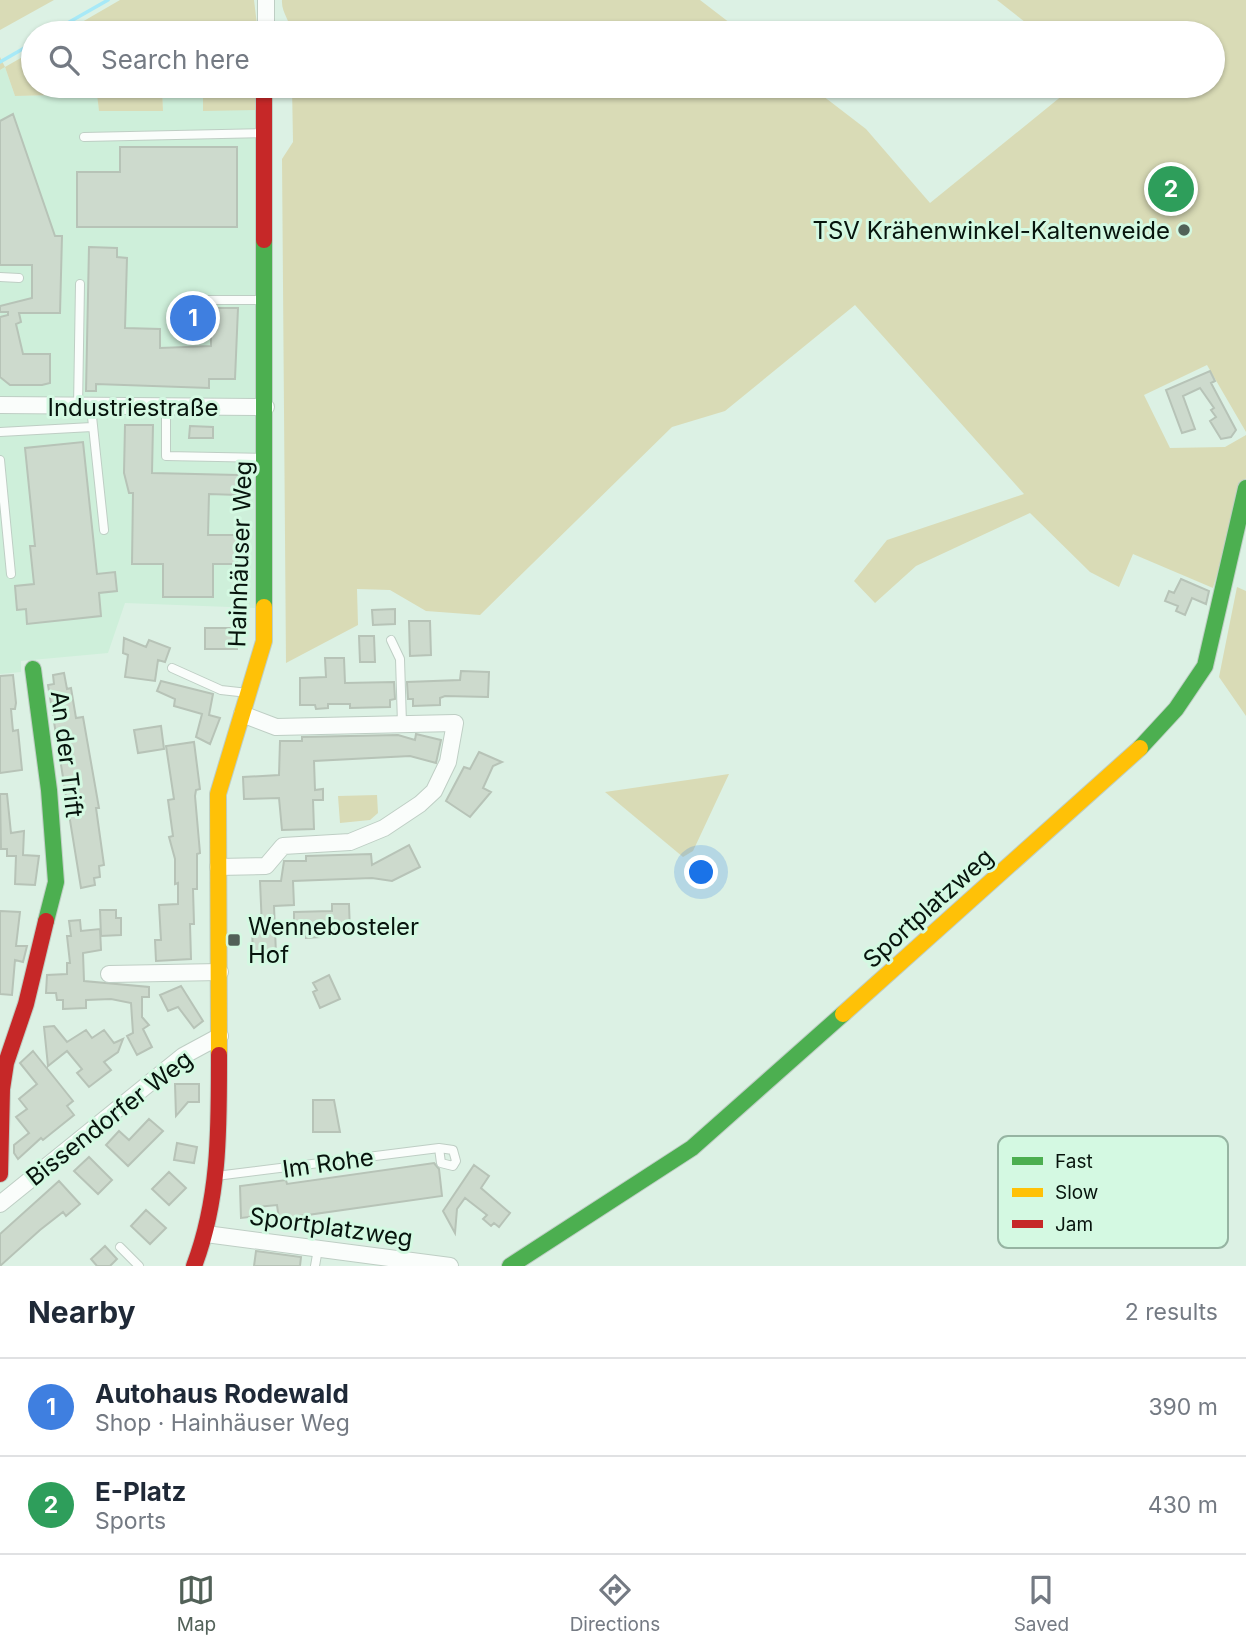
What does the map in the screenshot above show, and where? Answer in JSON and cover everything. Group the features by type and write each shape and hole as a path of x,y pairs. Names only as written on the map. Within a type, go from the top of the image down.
{"street":[{"path":"266,0 266,21"},
{"name":"Hainhäuser Weg","path":"194,1266 206,1234 216,1176 220,1036 218,794 264,640 264,98"},
{"name":"Industriestraße","path":"0,405 266,407"},
{"name":"Sportplatzweg","path":"510,1266 692,1148 1096,788 1174,712 1198,683 1205,666 1246,488"},
{"name":"An der Trift","path":"4,1200 0,1176 2,1089 6,1063 26,1004 57,874 33,669"},
{"path":"218,867 266,866 283,846 350,842 384,828 434,792 448,762 455,723 276,727 242,714"},
{"path":"109,974 220,972"},
{"name":"Bissendorfer Weg","path":"4,1200 183,1056 220,1036"},
{"name":"Sportplatzweg","path":"206,1234 450,1266"}],"lane":[{"path":"84,137 264,133"},
{"path":"0,277 19,278"},
{"path":"80,284 85,407 92,426 104,530"},
{"path":"181,327 204,327 204,300 266,300"},
{"path":"166,407 166,456 266,458"},
{"path":"0,432 92,426"},
{"path":"0,460 11,573"},
{"path":"391,640 400,659 402,724"},
{"path":"172,668 220,690 249,693"},
{"name":"Im Rohe","path":"216,1176 439,1149"},
{"path":"120,1247 139,1266"},
{"path":"315,1266 317,1249"}],"shaded area":[{"path":"0,0 54,0 0,30"},
{"path":"120,0 254,0 257,21 84,21"},
{"path":"282,0 700,0 727,21 288,21"},
{"path":"997,0 1246,0 1246,432 1207,365 1144,395 1170,448 1225,447 1246,435 1246,478 1213,588 1133,554 1119,587 1090,572 1030,513 916,566 875,603 854,581 887,540 1024,494 855,305 725,411 672,427 480,615 426,611 390,590 357,589 358,625 286,663 282,159 293,142 292,98 826,98 866,129 930,203 1059,98 1225,98 1225,21 1024,21"},
{"path":"0,57 5,67 0,70"},
{"path":"21,58 21,96 15,96 5,67"},
{"path":"5,67 15,96 98,98 99,111 163,111 162,98 203,98 203,110 258,110 255,608 125,603 108,653 21,661 21,672 0,674 0,70"},
{"path":"97,98 162,98 163,111 99,111"},
{"path":"203,98 258,98 258,110 203,111"},
{"path":"1237,587 1246,591 1246,716 1219,677"},
{"path":"729,774 693,851 683,857 605,792"},
{"path":"377,795 378,813 370,820 340,823 338,796"}],"building":[{"path":"13,114 55,236 62,236 60,313 19,313 21,322 16,324 23,354 50,354 50,383 42,385 10,385 0,377 0,317 8,315 8,312 0,312 0,306 32,298 32,265 0,265 0,121"},
{"path":"120,147 237,147 237,227 77,227 77,172 120,172"},
{"path":"89,247 117,248 117,257 127,258 125,328 160,329 160,348 211,346 211,308 238,308 235,379 209,379 209,388 96,384 96,391 86,391"},
{"path":"1210,371 1215,381 1211,383 1236,430 1231,437 1221,439 1210,421 1216,417 1211,410 1214,408 1200,388 1183,396 1195,429 1182,433 1166,390"},
{"path":"125,425 153,425 152,473 238,475 238,495 209,494 208,535 237,535 237,564 213,564 213,597 163,597 163,564 132,564 133,493 129,493 124,473"},
{"path":"190,426 213,427 213,438 189,438"},
{"path":"83,442 97,574 115,572 117,591 99,593 101,616 27,624 26,609 17,610 15,586 34,584 30,546 35,546 25,448"},
{"path":"1181,579 1209,591 1206,604 1192,598 1185,615 1176,611 1178,606 1165,601 1169,591 1174,593"},
{"path":"395,609 395,624 373,625 372,610"},
{"path":"409,621 430,621 431,655 410,656"},
{"path":"205,628 237,628 237,649 205,649"},
{"path":"359,636 374,636 375,662 360,662"},
{"path":"124,638 146,647 149,640 170,648 165,662 158,660 155,681 125,677 128,655 123,653"},
{"path":"325,658 344,658 345,683 394,682 395,699 390,700 390,707 350,708 350,704 328,704 328,708 316,709 315,705 300,705 300,678 326,677"},
{"path":"461,671 489,672 488,697 445,696 440,698 440,705 413,706 413,699 408,699 407,682 460,680"},
{"path":"64,673 67,689 71,688 76,718 83,717 99,808 96,808 104,865 99,866 100,877 94,878 95,885 81,888 48,685 54,684 53,675"},
{"path":"13,675 16,703 15,709 11,709 13,731 18,730 22,770 0,773 0,676"},
{"path":"161,681 213,694 209,715 220,718 210,744 196,737 202,714 174,706 175,699 157,691"},
{"path":"161,726 164,749 138,753 134,730"},
{"path":"416,734 441,740 436,763 410,756 314,761 315,790 323,789 323,800 313,800 314,829 282,830 279,798 244,799 243,777 279,775 280,741 302,741 302,737 398,735 415,740"},
{"path":"194,742 200,789 196,790 195,796 200,853 197,854 197,889 193,889 194,924 190,924 191,959 156,961 155,940 161,940 159,905 178,904 175,859 169,837 173,836 168,800 174,799 166,746"},
{"path":"479,752 502,762 493,766 483,788 491,792 470,817 446,801 464,767 470,769"},
{"path":"0,794 7,794 11,833 24,831 23,855 39,856 35,885 15,884 16,856 7,856 7,849 1,849"},
{"path":"409,845 420,867 392,881 372,878 293,881 294,905 274,906 276,954 253,955 252,928 262,928 260,881 281,881 284,861 306,861 306,856 371,854 372,865"},
{"path":"332,904 349,904 350,932 319,933 320,937 306,938 306,929 294,929 294,912 332,911"},
{"path":"100,910 116,910 116,918 121,918 121,935 101,936"},
{"path":"0,911 20,912 16,946 27,946 23,962 15,960 12,995 0,994"},
{"path":"80,920 81,931 100,929 101,950 83,953 84,981 149,987 149,997 142,997 142,1017 149,1025 143,1029 152,1047 137,1055 127,1036 133,1033 131,1003 111,999 86,1000 86,1008 63,1009 63,1000 57,1000 56,993 46,993 47,975 67,974 67,963 70,963 67,936 71,936 69,921"},
{"path":"329,975 340,999 320,1008 313,992 317,990 313,983"},
{"path":"181,986 203,1021 194,1028 178,1007 168,1011 160,995"},
{"path":"54,1026 67,1042 86,1030 92,1038 104,1030 114,1043 123,1039 118,1052 104,1062 111,1070 89,1087 77,1073 82,1069 67,1051 48,1066 44,1027"},
{"path":"33,1051 73,1101 67,1106 74,1115 43,1140 41,1138 18,1159 14,1153 14,1145 29,1133 16,1117 27,1109 19,1099 37,1084 20,1063"},
{"path":"175,1084 199,1084 199,1102 188,1102 176,1116"},
{"path":"313,1100 334,1100 340,1132 313,1132"},
{"path":"149,1119 163,1131 128,1166 106,1145 119,1131 129,1140"},
{"path":"177,1143 197,1147 194,1163 174,1160"},
{"path":"89,1157 112,1180 98,1194 74,1171"},
{"path":"434,1163 439,1169 442,1196 279,1219 277,1205 257,1207 258,1216 241,1218 240,1186 286,1180 287,1184"},
{"path":"474,1165 489,1176 481,1188 510,1213 499,1227 494,1223 491,1226 483,1219 487,1215 465,1198 457,1209 455,1233 443,1211"},
{"path":"169,1172 186,1188 169,1205 152,1189"},
{"path":"59,1181 80,1204 66,1216 63,1212 0,1266 0,1234"},
{"path":"146,1210 166,1228 150,1244 131,1226"},
{"path":"105,1246 117,1259 110,1266 97,1266 91,1259"},
{"path":"256,1251 301,1257 300,1266 254,1266"}],"waterway":[{"path":"71,21 108,0"},
{"path":"0,62 21,50"}],"traffic: fast":[{"path":"264,240 264,607"},
{"path":"1140,748 1176,709 1205,666 1246,488"},
{"path":"33,669 49,790 56,882 46,921"},
{"path":"510,1266 692,1148 843,1014"}],"traffic: slow":[{"path":"219,1055 218,794 264,641 264,607"},
{"path":"843,1014 1140,748"}],"traffic: jam":[{"path":"264,98 264,240"},
{"path":"0,1174 2,1089 6,1063 26,1004 46,921"},
{"path":"194,1266 203,1240 213,1188 218,1135 219,1055"}],"place":[{"name":"E-Platz","path":"1171,189"},
{"name":"TSV Krähenwinkel-Kaltenweide","path":"1184,230"},
{"name":"Autohaus Rodewald","path":"193,318"},
{"name":"Wennebosteler Hof","path":"234,940"}]}
